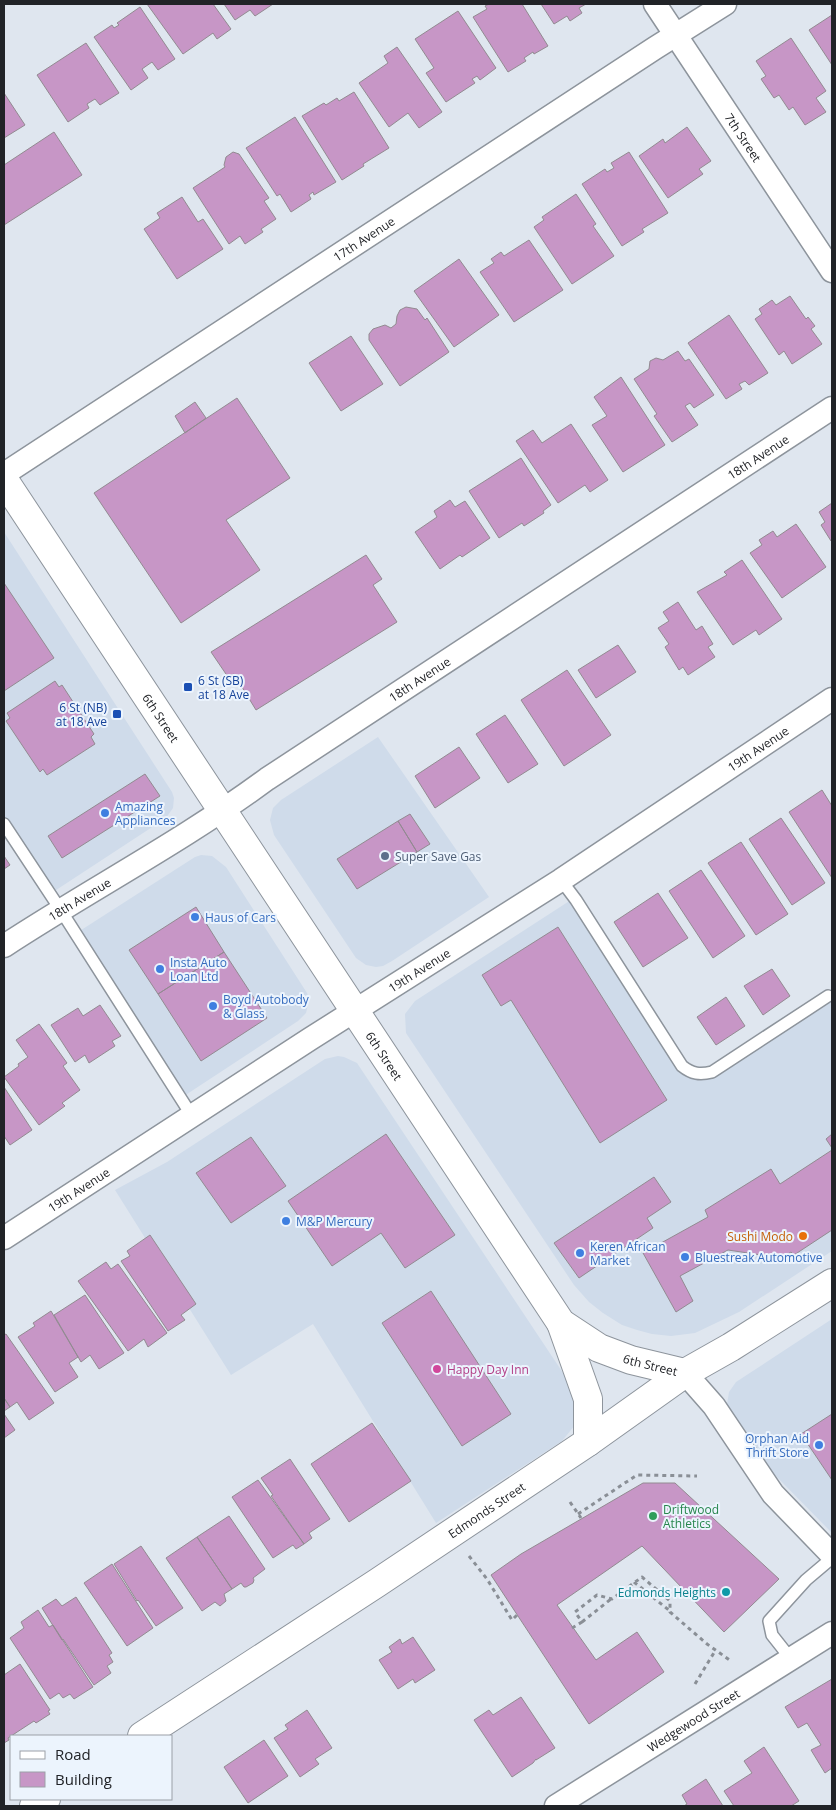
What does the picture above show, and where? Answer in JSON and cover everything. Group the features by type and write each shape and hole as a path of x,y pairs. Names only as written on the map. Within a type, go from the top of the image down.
{"street":[{"name":"7th Street","path":"656,4 832,271"},
{"name":"17th Avenue","path":"4,474 676,34 725,4"},
{"name":"18th Avenue","path":"4,946 60,909 223,811 267,779 832,408"},
{"name":"6th Street","path":"4,480 561,1323 599,1348 631,1360 686,1373 714,1406 773,1494 832,1557"},
{"name":"19th Avenue","path":"4,1238 354,1011 561,880 832,699"},
{"name":"Edmonds Street","path":"144,1735 377,1583 588,1442 686,1373 832,1283"},
{"path":"561,1323 588,1399 588,1442"},
{"name":"Wedgewood Street","path":"556,1806 832,1633"}],"lane":[{"path":"4,824 192,1116"},
{"path":"561,880 576,900 682,1066 688,1071 704,1074 712,1072 828,996"},
{"path":"791,1659 772,1635 768,1621 806,1580 832,1557"}],"path":[{"path":"570,1502 580,1516 637,1475 696,1476"},
{"path":"466,1552 487,1579 512,1620 517,1615"},
{"path":"572,1628 642,1577 670,1601 670,1612"},
{"path":"634,1582 715,1651 731,1661"},
{"path":"582,1622 575,1612 597,1595 612,1598"},
{"path":"696,1684 715,1651"}],"shaded area":[{"path":"4,532 172,792 174,798 173,808 166,818 50,894 4,824"},
{"path":"378,737 489,897 392,961 383,966 376,967 366,965 356,958 274,835 270,820 273,808 281,800"},
{"path":"201,855 212,856 226,867 307,993 309,1000 306,1013 298,1021 181,1098 75,934"},
{"path":"574,898 682,1066 704,1074 832,993 832,1251 739,1312 695,1333 671,1336 637,1330 622,1325 589,1302 574,1285 406,1033 405,1014 415,1001"},
{"path":"338,1056 357,1063 577,1394 575,1425 562,1441 436,1523 313,1324 231,1375 115,1190 167,1162 325,1059"},
{"path":"832,1319 832,1533 756,1453 727,1404 729,1392 736,1382"}],"building":[{"path":"147,4 213,4 231,29 217,39 213,33 183,54"},
{"path":"224,4 273,4 255,16 250,10 235,20"},
{"path":"489,4 522,4 548,46 534,54 533,52 524,58 526,61 508,72 473,17 487,9 485,6"},
{"path":"541,4 586,4 579,8 582,13 570,21 567,16 554,24"},
{"path":"140,7 175,59 158,70 152,62 142,69 148,78 131,90 94,37 112,25 114,28 119,25 117,23"},
{"path":"458,11 496,68 480,80 477,76 472,79 475,83 446,102 426,73 434,68 415,39"},
{"path":"832,15 832,65 809,30"},
{"path":"791,38 826,91 816,98 826,112 805,125 793,107 789,110 779,95 774,98 761,79 766,76 756,61"},
{"path":"86,43 119,93 100,105 95,99 87,104 89,108 68,122 37,75"},
{"path":"397,47 442,112 419,128 408,113 389,127 359,83 388,63 384,56"},
{"path":"354,92 389,148 342,180 302,116 324,103 326,105 337,98 339,101"},
{"path":"4,93 25,125 4,138"},
{"path":"295,117 336,182 314,195 313,192 309,195 311,199 291,212 280,194 277,196 246,148"},
{"path":"687,127 711,161 699,169 703,174 668,198 639,156 663,139 665,143"},
{"path":"54,132 82,175 4,225 4,165"},
{"path":"233,152 239,154 269,198 264,201 276,219 261,229 263,232 245,244 240,236 229,244 193,188 225,167 226,157"},
{"path":"629,152 668,213 642,229 644,232 622,246 582,184 605,169 607,172 614,168 611,163"},
{"path":"576,194 596,224 593,226 614,256 572,284 534,227 544,220 542,217"},
{"path":"182,197 198,222 203,219 223,249 177,279 144,229 160,218 157,213"},
{"path":"529,240 563,290 514,322 480,272 494,263 491,259 501,252 504,256"},
{"path":"459,259 499,315 454,347 414,291"},
{"path":"790,296 806,319 808,317 815,326 811,329 822,344 792,364 784,351 779,355 755,319 762,314 759,309 772,300 776,305"},
{"path":"406,307 417,309 425,320 427,318 449,352 400,386 369,340 369,334 373,329 385,325 391,328 396,324 400,310"},
{"path":"729,315 768,373 749,385 745,381 739,384 742,389 726,399 688,343"},
{"path":"351,336 383,384 341,411 309,363"},
{"path":"678,351 685,361 689,359 714,395 694,408 690,403 685,406 698,425 672,442 654,416 657,414 634,379 649,369 650,361 656,358 663,360"},
{"path":"621,377 665,445 623,472 592,425 607,416 594,397"},
{"path":"237,398 290,478 226,520 260,570 181,623 94,493"},
{"path":"195,402 206,418 185,433 175,416"},
{"path":"571,424 608,480 590,492 585,485 558,503 516,441 533,430 542,443"},
{"path":"521,458 551,505 543,511 544,513 524,526 522,523 499,538 469,491"},
{"path":"450,500 455,507 465,501 490,538 440,569 415,532 437,517 434,511"},
{"path":"832,503 831,541 821,525 825,522 819,512"},
{"path":"796,524 826,567 782,598 750,553 762,545 759,540 773,531 777,537"},
{"path":"366,555 382,579 373,585 397,622 256,710 234,674 228,677 211,652"},
{"path":"742,560 782,619 759,635 756,630 733,645 697,592 727,575 724,572"},
{"path":"4,583 54,658 4,691"},
{"path":"678,602 696,630 702,626 713,644 708,647 715,657 688,675 683,667 679,670 665,647 669,644 658,628 669,621 663,612"},
{"path":"618,645 636,672 596,698 578,670"},
{"path":"567,670 611,735 564,766 521,700"},
{"path":"55,681 59,687 62,685 94,734 91,737 95,744 47,775 43,769 40,772 6,721 10,718 7,713"},
{"path":"505,715 538,764 508,783 476,734"},
{"path":"459,747 480,778 435,808 415,776"},
{"path":"145,774 160,796 62,858 48,836"},
{"path":"822,790 832,806 832,878 789,812"},
{"path":"410,814 430,844 417,852 398,821"},
{"path":"781,818 825,883 792,905 749,839"},
{"path":"398,821 417,852 357,889 337,859"},
{"path":"741,842 788,914 756,935 708,863"},
{"path":"4,856 10,865 4,869"},
{"path":"701,870 745,936 713,958 669,891"},
{"path":"658,893 688,938 643,967 614,922"},
{"path":"196,907 224,952 158,994 129,950"},
{"path":"558,927 667,1100 600,1143 511,1000 501,1006 482,975"},
{"name":"Boyd Autobody & Glass","path":"224,952 267,1018 201,1061 158,994"},
{"path":"772,969 790,996 763,1015 744,986"},
{"path":"726,997 745,1026 716,1045 697,1017"},
{"path":"100,1005 121,1036 112,1041 115,1046 89,1063 85,1055 75,1062 51,1025 78,1008 83,1016"},
{"path":"39,1024 67,1063 63,1066 80,1090 62,1103 65,1106 39,1125 4,1077 28,1057 16,1040"},
{"path":"4,1087 32,1130 10,1145 4,1136"},
{"path":"386,1134 455,1235 405,1268 381,1233 332,1266 288,1201"},
{"path":"832,1134 832,1148 826,1139"},
{"path":"251,1137 286,1186 231,1223 196,1173"},
{"path":"832,1150 832,1230 794,1255 791,1252 781,1258 728,1250 680,1276 693,1301 676,1312 643,1253 708,1217 705,1210 771,1169 780,1184"},
{"path":"654,1177 671,1202 647,1218 653,1228 579,1278 554,1243"},
{"path":"150,1235 196,1304 181,1315 185,1320 168,1331 121,1261 130,1256 127,1251"},
{"path":"106,1262 111,1269 118,1264 167,1333 148,1347 144,1339 128,1351 78,1281"},
{"path":"431,1291 511,1414 462,1446 382,1323"},
{"path":"85,1295 124,1353 99,1369 90,1355 81,1362 54,1315"},
{"path":"51,1311 78,1357 69,1363 78,1377 55,1392 18,1337 35,1326 33,1323"},
{"path":"6,1334 54,1403 29,1420 17,1402 10,1407 4,1398 4,1335"},
{"path":"4,1398 10,1407 4,1411"},
{"path":"4,1414 15,1430 4,1438"},
{"path":"832,1414 832,1480 801,1434"},
{"path":"372,1423 411,1481 349,1522 311,1464"},
{"path":"290,1459 330,1519 309,1533 312,1538 304,1544 261,1478"},
{"path":"258,1480 304,1544 296,1549 293,1545 273,1558 232,1497"},
{"name":"Edmonds Heights","path":"643,1483 675,1483 779,1579 724,1632 642,1546 557,1605 596,1660 637,1632 664,1672 589,1724 491,1575 521,1554"},
{"path":"229,1516 265,1569 253,1578 253,1583 244,1587 241,1583 232,1589 197,1537"},
{"path":"197,1537 232,1589 224,1594 226,1601 220,1606 215,1602 202,1611 166,1558"},
{"path":"141,1546 183,1608 156,1626 137,1601 114,1564"},
{"path":"112,1564 153,1628 127,1646 84,1583"},
{"path":"76,1597 112,1653 109,1655 113,1662 107,1666 111,1673 94,1685 42,1608 56,1599 62,1606"},
{"path":"38,1610 49,1627 53,1625 93,1687 74,1699 70,1694 63,1698 59,1693 50,1699 10,1638 24,1628 21,1622"},
{"path":"413,1637 435,1670 415,1683 413,1679 398,1689 379,1660 392,1652 389,1647 400,1639 402,1644"},
{"path":"20,1664 50,1710 48,1711 50,1714 10,1735 9,1740 4,1743 4,1675"},
{"path":"832,1679 832,1768 825,1773 811,1750 821,1745 807,1723 798,1728 785,1707"},
{"path":"521,1697 555,1748 536,1759 512,1777 474,1720 489,1710 493,1715"},
{"path":"307,1710 332,1748 315,1759 319,1764 300,1777 274,1738 288,1729 285,1725"},
{"path":"264,1740 288,1776 248,1803 224,1767"},
{"path":"764,1747 799,1801 791,1806 734,1806 724,1791 752,1773 744,1761"},
{"path":"706,1779 723,1806 684,1806 687,1804 682,1795"}],"place":[{"name":"6 St (SB) at 18 Ave","path":"188,687"},
{"name":"6 St (NB) at 18 Ave","path":"117,714"},
{"name":"Amazing Appliances","path":"105,813"},
{"name":"Super Save Gas","path":"385,856"},
{"name":"Haus of Cars","path":"195,917"},
{"name":"Insta Auto Loan Ltd","path":"160,969"},
{"name":"Boyd Autobody & Glass","path":"213,1006"},
{"name":"M&P Mercury","path":"286,1221"},
{"name":"Sushi Modo","path":"803,1236"},
{"name":"Keren African Market","path":"580,1253"},
{"name":"Bluestreak Automotive","path":"685,1257"},
{"name":"Happy Day Inn","path":"437,1369"},
{"name":"Orphan Aid Thrift Store","path":"819,1445"},
{"name":"Driftwood Athletics","path":"653,1516"},
{"name":"Edmonds Heights","path":"726,1592"}]}
